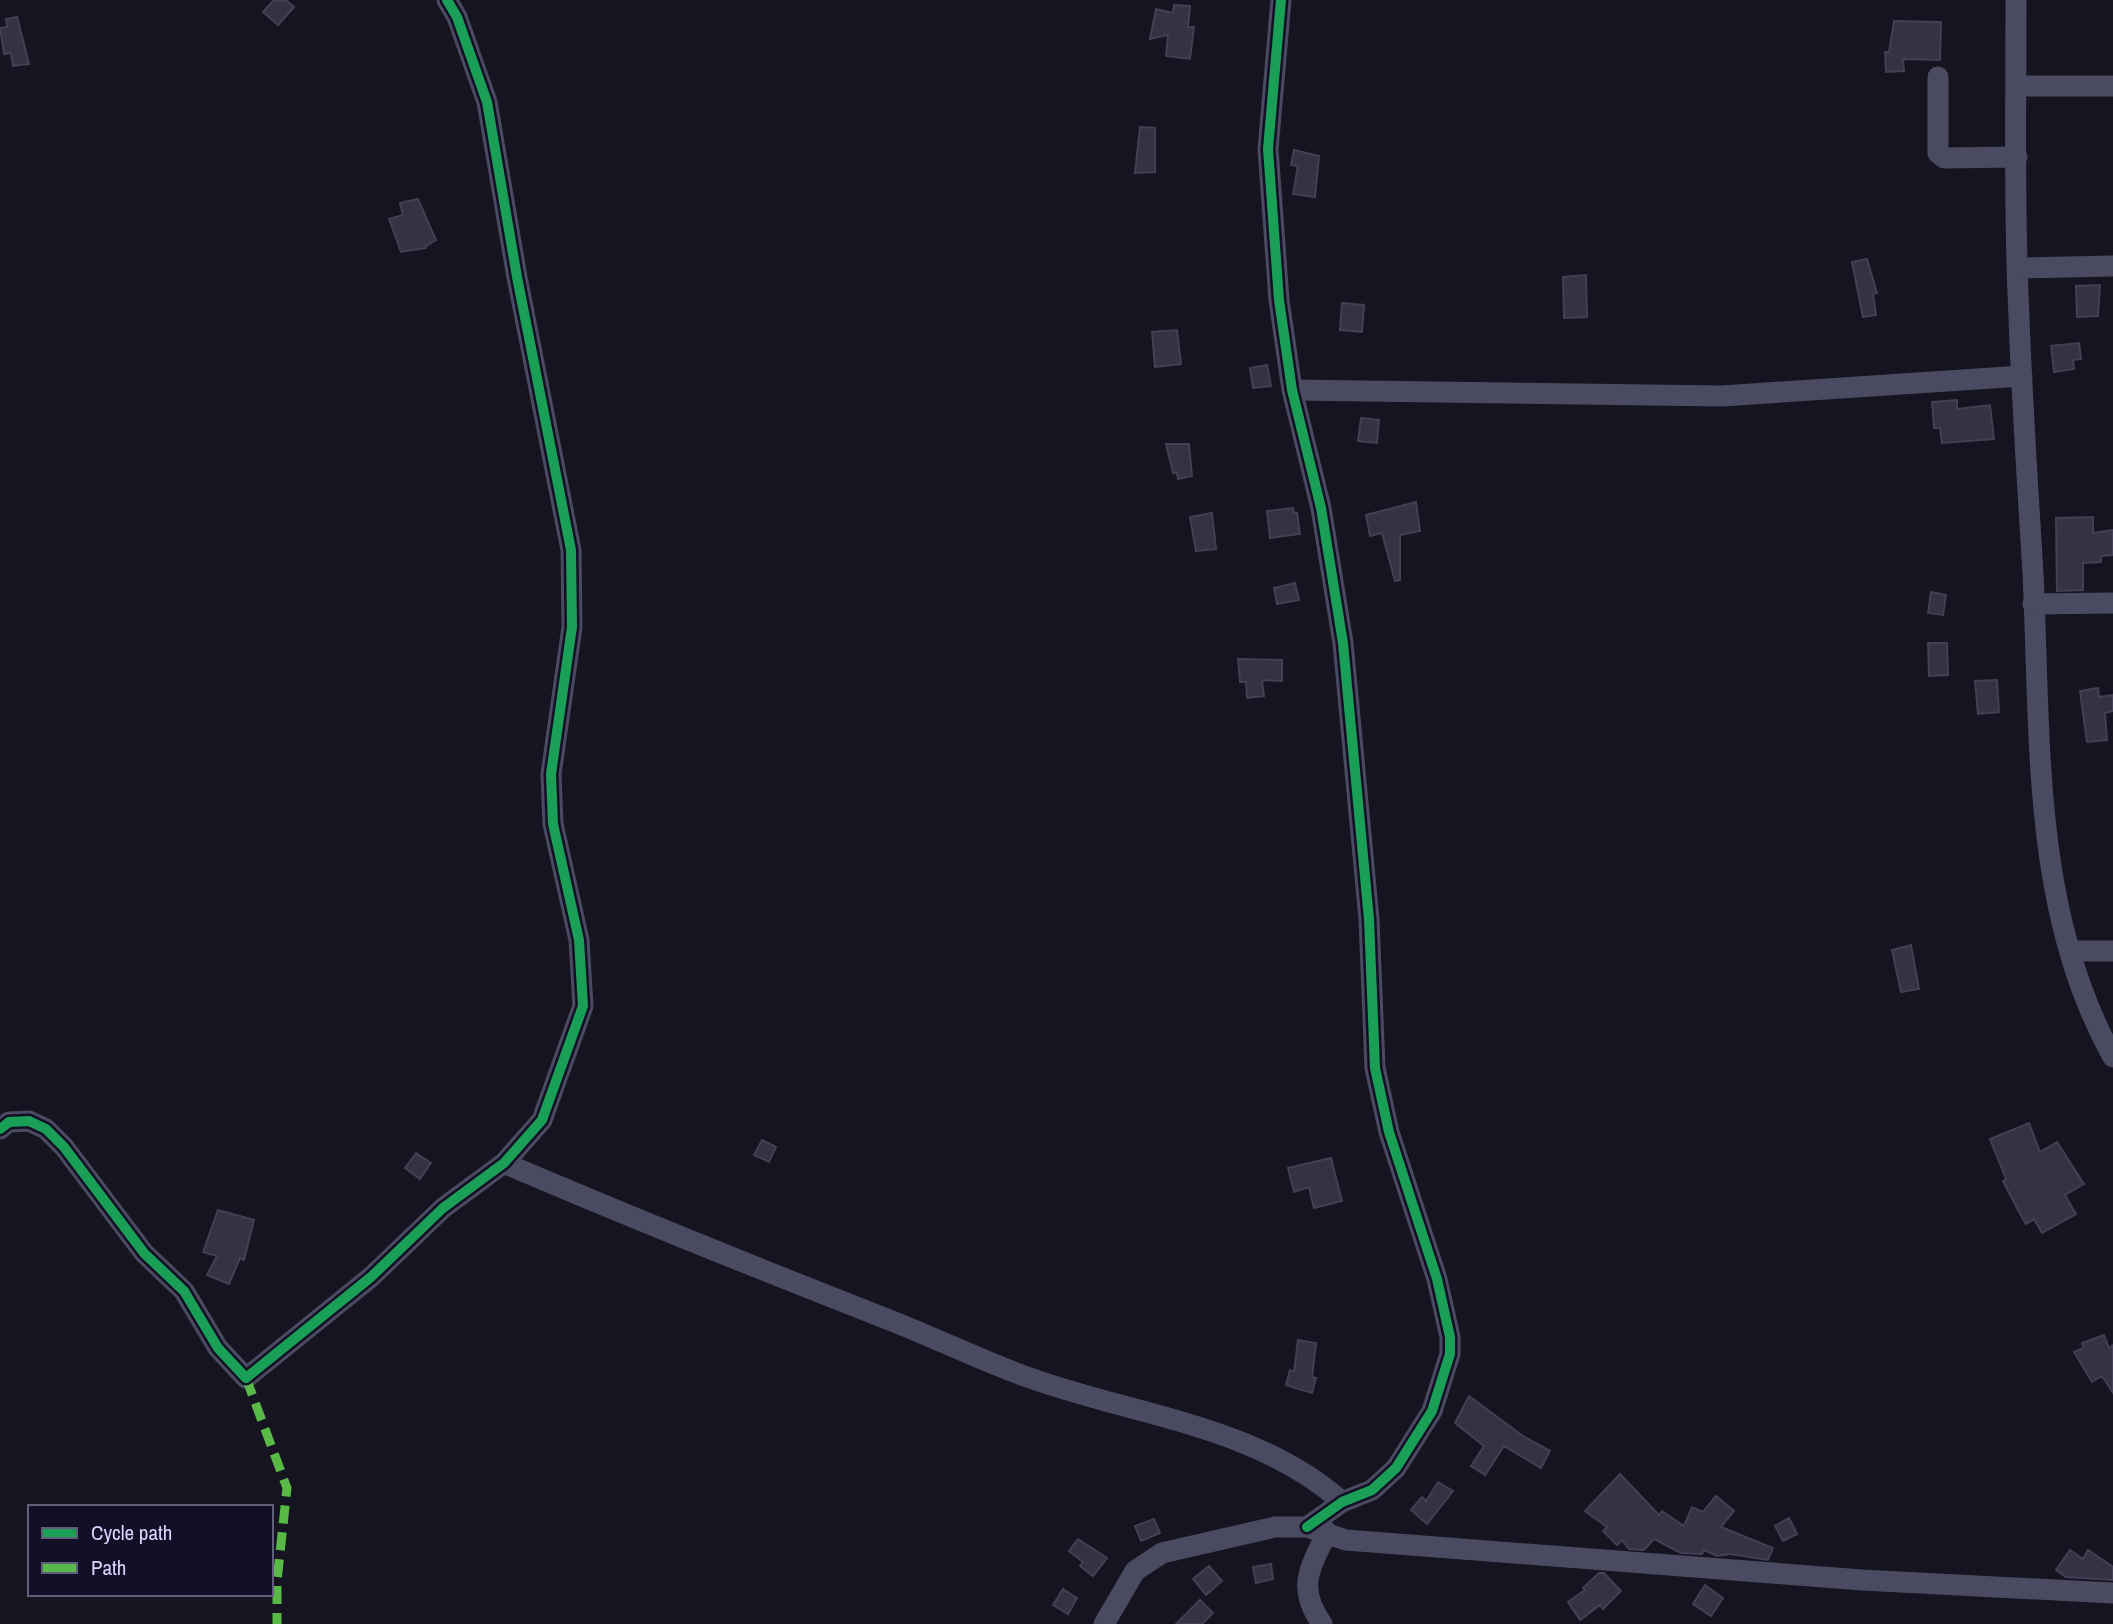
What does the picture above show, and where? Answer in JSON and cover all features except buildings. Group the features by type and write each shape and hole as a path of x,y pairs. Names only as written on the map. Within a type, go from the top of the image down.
{"street":[{"path":"0,1129 9,1122 29,1121 46,1129 64,1147 144,1253 184,1291 218,1348 246,1378 371,1277 443,1208 504,1163 542,1120 583,1006 579,940 553,824 551,774 572,627 571,550 517,277 487,102 457,18 447,0"},
{"path":"1281,0 1268,149 1279,300 1292,390 1321,508 1343,643 1369,919 1375,1068 1389,1132 1437,1279 1450,1337 1450,1354 1432,1411 1396,1468 1372,1490 1342,1502 1317,1529 1309,1571 1307,1604 1322,1624"},
{"path":"2016,0 2018,268 2035,696 2043,813 2061,917 2070,951 2097,1028 2113,1057"},
{"path":"1938,77 1938,152 1944,158 2017,157"},
{"path":"2016,86 2113,86"},
{"path":"2018,268 2113,266"},
{"path":"1292,390 1722,396 2022,376"},
{"path":"2033,604 2113,603"},
{"path":"2070,951 2113,951"},
{"path":"504,1163 767,1274 893,1321 1021,1375 1213,1432 1293,1466 1319,1481 1342,1502"},
{"path":"1104,1624 1135,1571 1162,1553 1276,1527 1317,1529 1346,1539 1862,1580 2113,1593"}],"marked path":[{"path":"246,1378 287,1488 277,1581 277,1624"}],"cycle path":[{"path":"0,1129 9,1122 29,1121 46,1129 64,1147 144,1253 184,1291 218,1348 246,1378 371,1277 443,1208 504,1163 542,1120 583,1006 579,940 553,824 551,774 572,627 571,550 517,277 487,102 457,17 447,0"},
{"path":"1281,0 1268,149 1279,300 1292,390 1321,508 1343,643 1369,919 1375,1068 1389,1132 1437,1279 1450,1337 1450,1354 1432,1411 1396,1468 1372,1490 1342,1502 1307,1527"}]}
